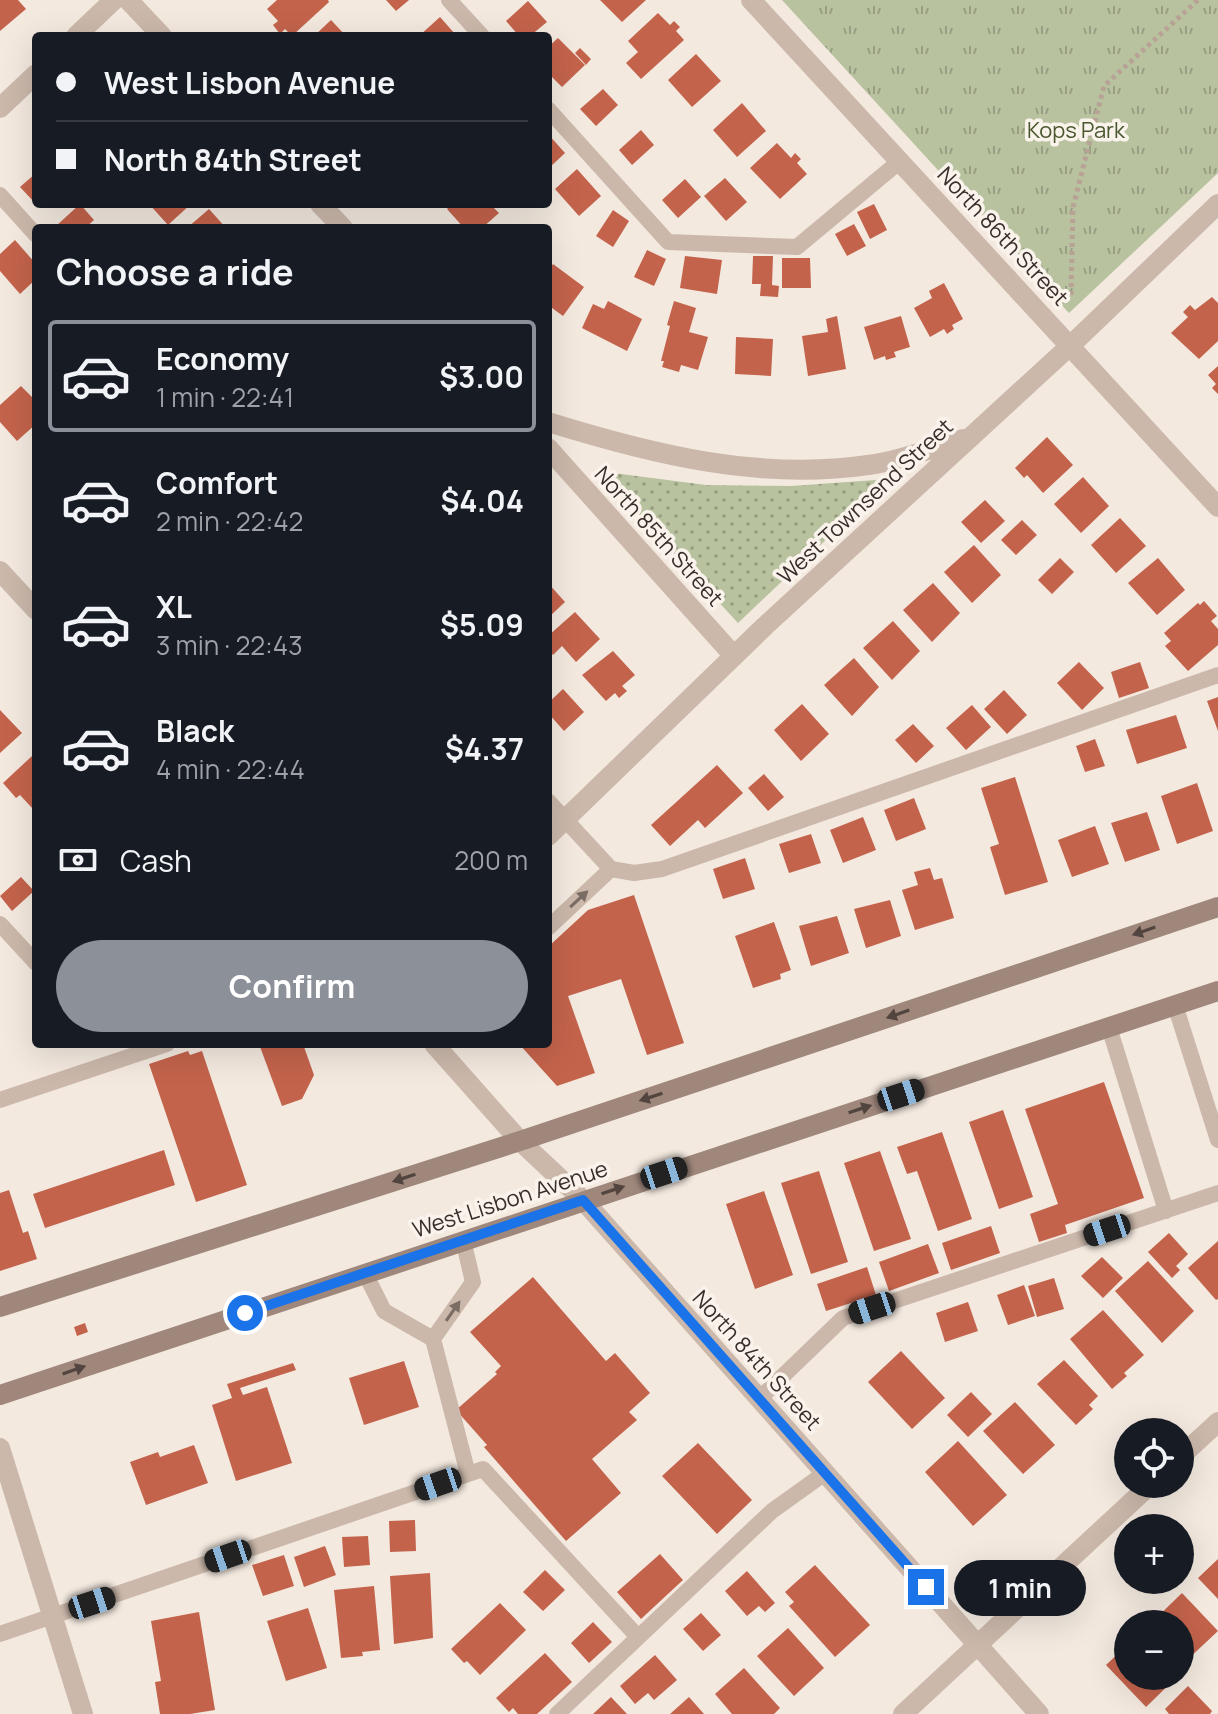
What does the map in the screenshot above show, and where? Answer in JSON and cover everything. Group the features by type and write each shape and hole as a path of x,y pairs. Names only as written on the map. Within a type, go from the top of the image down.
{"main road":[{"path":"0,1307 520,1141 1218,907"},
{"name":"West Lisbon Avenue","path":"0,1395 1218,991"}],"street":[{"path":"80,32 114,0"},
{"path":"128,0 158,32"},
{"name":"North 86th Street","path":"751,0 1218,507"},
{"path":"0,108 32,78"},
{"name":"West Townsend Street","path":"552,832 734,656 1071,345 1218,204"},
{"path":"324,208 339,224"},
{"name":"North 85th Street","path":"552,423 632,448 728,466 792,470 869,465 968,438"},
{"name":"North 85th Street","path":"552,452 734,656"},
{"path":"0,571 32,606"},
{"name":"North 84th Street","path":"438,1048 520,1141 583,1200 1039,1714"},
{"path":"1194,1444 1218,1422"},
{"path":"0,1448 83,1714"},
{"path":"903,1714 1136,1498"}],"lane":[{"path":"449,0 478,32"},
{"path":"552,113 668,242 797,247 900,161"},
{"path":"0,195 32,231"},
{"path":"552,805 611,869 634,873 662,869 1218,675"},
{"path":"552,924 611,869"},
{"path":"0,924 32,959"},
{"path":"1175,1005 1218,1140"},
{"path":"1109,1027 1166,1211"},
{"path":"114,1048 123,1058"},
{"path":"0,1100 154,1048"},
{"path":"759,1399 843,1318 1218,1193"},
{"path":"433,1339 473,1282 463,1240"},
{"path":"365,1273 384,1311 433,1339 468,1474"},
{"path":"0,1634 483,1469 638,1637"},
{"path":"557,1714 772,1511 825,1473"}],"path":[{"path":"1071,295 1073,207 1104,86 1198,0"}],"green space":[{"name":"Kops Park","path":"782,0 1218,0 1218,173 1069,313"},
{"path":"598,471 706,485 791,486 890,479 738,623"}],"building":[{"path":"0,0 18,0 26,9 0,31"},
{"path":"277,0 329,2 296,32 285,29 278,32 273,25 278,21 267,9"},
{"path":"386,0 409,0 396,11"},
{"path":"600,0 646,0 622,22"},
{"path":"528,1 547,22 535,32 516,32 506,21"},
{"path":"658,13 670,25 674,21 680,27 676,31 684,40 641,79 626,63 638,52 628,41"},
{"path":"440,17 453,32 423,32"},
{"path":"331,20 342,32 318,32"},
{"path":"558,38 585,65 562,87 552,77 552,43"},
{"path":"580,48 591,59 586,65 575,53"},
{"path":"696,54 721,81 692,107 668,80"},
{"path":"603,89 618,105 596,126 580,109"},
{"path":"742,103 766,131 737,157 713,130"},
{"path":"641,130 654,145 632,165 619,150"},
{"path":"552,138 565,153 552,165"},
{"path":"777,143 791,158 795,153 801,159 797,163 807,174 780,199 750,168"},
{"path":"577,169 601,196 579,216 555,189"},
{"path":"32,176 32,200 20,187"},
{"path":"725,178 747,202 726,221 704,196"},
{"path":"685,179 701,197 678,218 662,200"},
{"path":"874,204 887,230 870,239 857,212"},
{"path":"76,208 84,208 94,220 90,224 58,224"},
{"path":"153,208 187,208 169,224"},
{"path":"494,208 499,213 487,224 460,224 447,209"},
{"path":"209,209 222,224 192,224"},
{"path":"613,210 629,221 613,247 596,236"},
{"path":"854,224 866,246 847,256 835,234"},
{"path":"15,240 32,259 32,283 20,294 0,271 0,254"},
{"path":"647,250 666,259 654,286 634,277"},
{"path":"685,256 722,260 717,294 680,288"},
{"path":"753,256 773,256 772,285 779,286 778,297 760,296 761,284 752,284"},
{"path":"782,258 810,258 811,288 782,288"},
{"path":"552,266 584,287 563,316 552,308"},
{"path":"944,283 963,319 952,325 954,329 947,334 944,329 930,337 914,308 932,298 929,291"},
{"path":"1212,297 1218,303 1218,341 1199,359 1171,333 1188,317 1183,312 1190,305 1195,310"},
{"path":"608,301 642,319 627,351 582,328 593,304 604,309"},
{"path":"674,301 696,308 689,332 708,337 698,370 681,365 679,372 662,367 670,326 667,325"},
{"path":"837,316 846,369 808,376 802,336 828,332 826,319"},
{"path":"901,316 910,347 894,352 896,357 886,360 885,356 874,360 864,327"},
{"path":"736,337 773,339 771,376 735,374"},
{"path":"1218,366 1218,394 1212,388 1216,384 1208,375"},
{"path":"21,386 32,397 32,428 17,441 0,422 0,405"},
{"path":"1047,437 1073,465 1043,493 1027,475 1024,478 1015,468"},
{"path":"1083,477 1109,506 1081,533 1054,504"},
{"path":"985,500 1005,521 981,543 961,522"},
{"path":"1120,518 1146,546 1116,573 1091,545"},
{"path":"1022,520 1037,535 1016,555 1001,540"},
{"path":"974,545 1001,575 972,603 944,572"},
{"path":"1060,558 1074,572 1052,594 1038,580"},
{"path":"1158,558 1185,590 1157,615 1128,583"},
{"path":"933,583 960,613 932,642 903,610"},
{"path":"552,587 565,602 552,614"},
{"path":"1204,601 1217,616 1211,621 1218,629 1218,645 1188,671 1165,646 1171,641 1164,633"},
{"path":"575,612 600,639 576,662 562,646 552,654 552,632"},
{"path":"893,621 920,651 892,680 863,648"},
{"path":"613,651 635,675 622,686 627,691 619,698 615,693 606,701 582,675"},
{"path":"854,658 879,687 852,716 824,685"},
{"path":"1079,662 1104,688 1082,710 1057,683"},
{"path":"1140,662 1149,688 1119,698 1111,672"},
{"path":"563,689 584,712 564,731 552,718 552,699"},
{"path":"1004,690 1027,715 1007,734 984,709"},
{"path":"1218,697 1218,731 1207,701"},
{"path":"802,704 829,734 801,761 774,730"},
{"path":"972,705 991,727 966,750 946,728"},
{"path":"0,710 22,733 0,753"},
{"path":"1176,715 1187,748 1137,764 1126,730"},
{"path":"913,724 934,746 916,763 895,740"},
{"path":"1095,739 1105,766 1085,772 1076,746"},
{"path":"32,756 32,808 20,795 16,798 3,783"},
{"path":"717,765 743,793 705,828 698,820 670,846 651,825"},
{"path":"764,774 784,797 768,811 748,788"},
{"path":"1015,777 1048,882 1005,895 990,847 999,844 981,788"},
{"path":"1197,783 1213,831 1177,844 1161,796"},
{"path":"914,798 926,829 896,841 884,810"},
{"path":"1147,812 1160,850 1125,862 1111,823"},
{"path":"863,817 876,850 843,863 830,830"},
{"path":"1095,826 1109,864 1072,877 1058,840"},
{"path":"811,834 821,863 789,873 779,844"},
{"path":"745,858 755,889 723,899 713,869"},
{"path":"930,868 934,880 942,878 954,918 915,930 902,890 918,885 914,872"},
{"path":"21,877 32,889 32,893 12,911 0,896"},
{"path":"634,895 684,1043 647,1055 621,979 568,996 595,1073 557,1086 523,1048 552,1048 552,943 588,910"},
{"path":"890,900 901,936 866,948 854,909"},
{"path":"837,916 849,953 811,966 799,926"},
{"path":"774,922 791,970 780,974 781,979 753,988 735,936"},
{"path":"260,1048 304,1048 314,1075 302,1099 282,1106"},
{"path":"188,1051 190,1055 202,1051 247,1185 196,1202 149,1064"},
{"path":"1104,1082 1144,1198 1065,1225 1067,1233 1039,1242 1030,1214 1058,1204 1025,1109"},
{"path":"1003,1110 1033,1197 999,1209 969,1122"},
{"path":"942,1132 972,1219 938,1231 917,1171 907,1174 897,1147"},
{"path":"164,1150 175,1185 45,1228 33,1194"},
{"path":"880,1151 911,1239 874,1251 844,1163"},
{"path":"819,1171 848,1262 811,1274 781,1183"},
{"path":"9,1190 23,1233 28,1231 37,1259 0,1271 0,1193"},
{"path":"764,1191 793,1275 755,1289 726,1204"},
{"path":"991,1226 1000,1253 951,1270 942,1243"},
{"path":"1169,1233 1188,1254 1176,1266 1180,1270 1172,1278 1148,1252"},
{"path":"1218,1241 1218,1299 1216,1300 1188,1268"},
{"path":"928,1244 939,1273 889,1291 879,1262"},
{"path":"1102,1257 1123,1278 1103,1298 1081,1276"},
{"path":"1148,1261 1194,1311 1162,1343 1115,1291"},
{"path":"867,1267 876,1295 826,1311 817,1284"},
{"path":"533,1277 606,1361 615,1353 650,1393 629,1412 637,1420 592,1459 621,1493 566,1541 456,1410 497,1374 495,1372 501,1366 470,1332"},
{"path":"1054,1278 1064,1309 1037,1317 1028,1286"},
{"path":"1024,1285 1035,1316 1008,1325 997,1295"},
{"path":"968,1302 978,1331 945,1342 936,1313"},
{"path":"1103,1310 1144,1355 1112,1389 1070,1339"},
{"path":"85,1323 88,1332 77,1336 74,1327"},
{"path":"901,1351 945,1398 912,1429 868,1382"},
{"path":"1064,1360 1098,1396 1089,1405 1093,1409 1076,1425 1037,1384"},
{"path":"404,1361 419,1407 364,1425 349,1378"},
{"path":"293,1363 296,1370 240,1388 243,1395 267,1387 292,1463 236,1481 212,1405 232,1398 227,1384"},
{"path":"971,1392 992,1414 968,1437 947,1415"},
{"path":"1015,1402 1055,1445 1023,1474 983,1431"},
{"path":"958,1441 1007,1495 973,1526 925,1472"},
{"path":"698,1443 752,1500 717,1534 662,1476"},
{"path":"194,1445 208,1483 146,1505 130,1462 158,1452 160,1457"},
{"path":"415,1520 416,1551 390,1552 389,1521"},
{"path":"368,1536 370,1565 344,1567 342,1537"},
{"path":"325,1546 336,1575 304,1587 294,1557"},
{"path":"660,1554 683,1580 641,1619 617,1592"},
{"path":"284,1555 294,1586 263,1596 252,1565"},
{"path":"1218,1559 1218,1599 1198,1578"},
{"path":"815,1565 870,1625 835,1657 789,1606 794,1602 785,1592"},
{"path":"545,1570 565,1590 543,1611 523,1592"},
{"path":"747,1571 775,1603 765,1612 759,1606 747,1616 725,1591"},
{"path":"430,1573 433,1638 394,1644 390,1576"},
{"path":"374,1586 380,1650 362,1652 363,1656 341,1658 334,1590"},
{"path":"1183,1594 1218,1631 1194,1654 1194,1610 1164,1610"},
{"path":"500,1603 526,1630 480,1675 451,1649"},
{"path":"308,1608 327,1668 286,1681 267,1621"},
{"path":"199,1612 215,1710 160,1714 155,1682 161,1681 151,1621"},
{"path":"701,1613 721,1635 703,1651 683,1629"},
{"path":"593,1622 612,1642 589,1663 571,1643"},
{"path":"788,1628 824,1668 794,1696 757,1656"},
{"path":"545,1653 572,1682 537,1714 518,1714 513,1708 509,1712 496,1698"},
{"path":"655,1655 677,1680 654,1700 648,1693 635,1704 620,1686"},
{"path":"1114,1657 1114,1673 1106,1665"},
{"path":"744,1668 780,1708 774,1714 732,1714 715,1694"},
{"path":"1130,1690 1164,1690 1146,1707"},
{"path":"1184,1690 1192,1690 1212,1711 1210,1714 1169,1714 1165,1709"},
{"path":"611,1697 627,1714 593,1714"},
{"path":"689,1697 704,1714 670,1714"}],"route":[{"path":"245,1313 583,1200 926,1587"}]}
